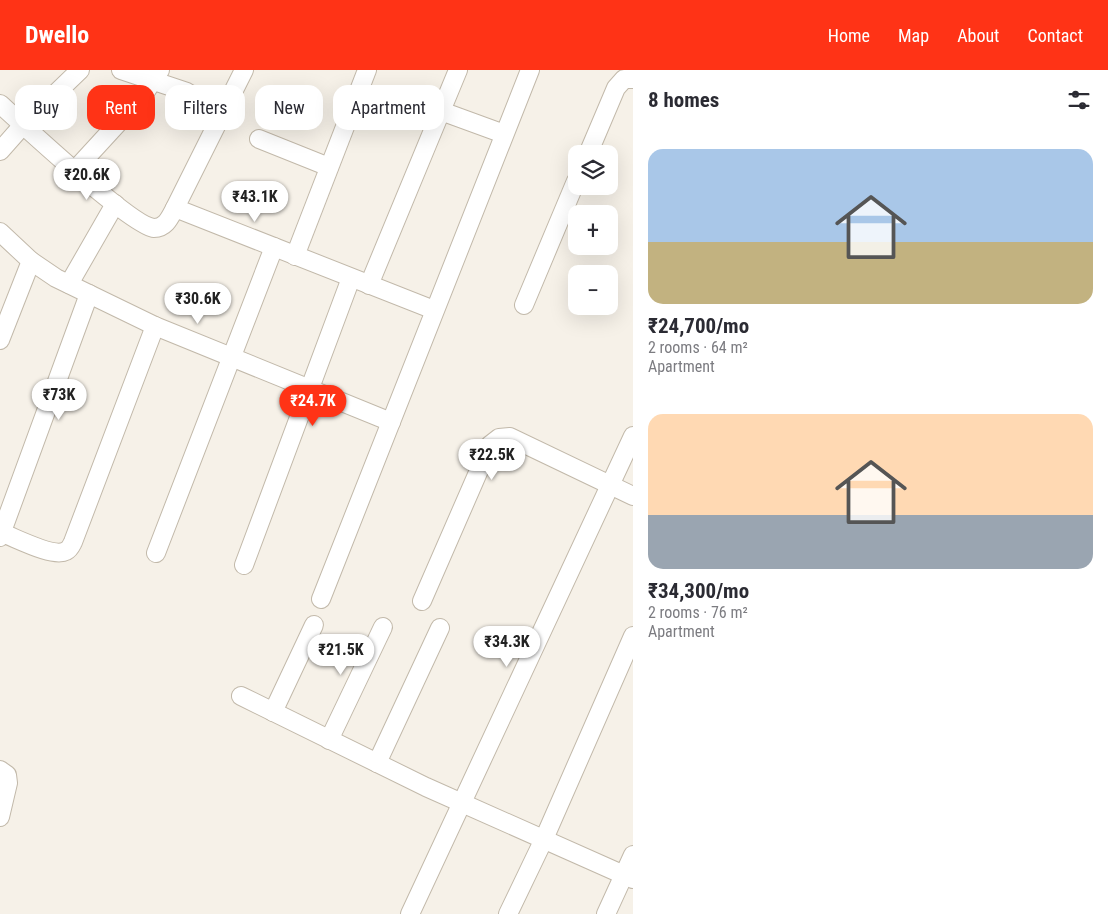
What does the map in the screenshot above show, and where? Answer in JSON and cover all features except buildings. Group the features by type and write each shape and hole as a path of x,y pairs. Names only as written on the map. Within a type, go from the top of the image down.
{"street":[{"path":"64,85 80,70"},
{"path":"121,70 157,76 174,85"},
{"path":"29,130 140,223 152,228 159,228 166,224 175,208 244,70"},
{"path":"295,256 367,70"},
{"path":"444,104 458,70"},
{"path":"321,599 530,70"},
{"path":"75,170 157,76"},
{"path":"592,145 616,88 624,80 633,79"},
{"path":"0,104 15,118"},
{"path":"444,112 504,134"},
{"path":"0,151 19,130"},
{"path":"369,284 433,130"},
{"path":"259,139 330,167"},
{"path":"524,305 570,195"},
{"path":"69,284 115,204"},
{"path":"175,208 434,310"},
{"path":"0,232 31,261 56,278 155,326 392,422"},
{"path":"156,553 274,248"},
{"path":"0,340 31,261"},
{"path":"244,565 351,278"},
{"path":"89,294 1,535 50,552 61,553 68,550 77,533 155,326"},
{"path":"410,914 633,436"},
{"path":"422,601 490,445 499,438 510,437 633,496"},
{"path":"274,712 314,625"},
{"path":"329,740 383,627"},
{"path":"377,763 440,628"},
{"path":"508,914 544,839 633,636"},
{"path":"241,696 462,803 628,877"},
{"path":"0,770 7,775 8,783 0,817"},
{"path":"606,914 628,877 633,855"}]}
